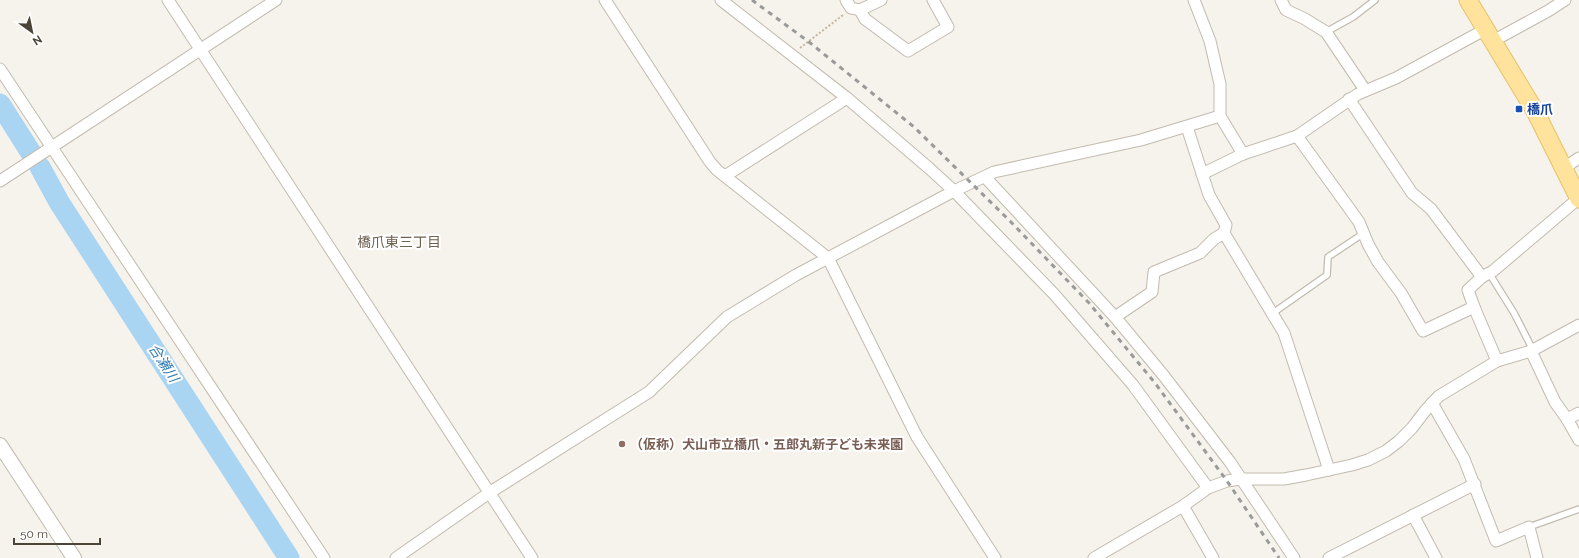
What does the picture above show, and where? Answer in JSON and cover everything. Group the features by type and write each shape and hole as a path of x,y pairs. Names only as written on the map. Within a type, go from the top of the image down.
{"main road":[{"path":"1468,0 1535,111 1579,198"}],"street":[{"path":"168,0 532,558"},
{"path":"0,181 276,0"},
{"path":"605,0 710,162 725,176 828,258 917,436 995,558"},
{"path":"720,0 847,98 930,169 954,192 1054,294 1134,385 1208,488"},
{"path":"852,6 881,0"},
{"path":"852,6 865,19 908,51 948,27 933,0"},
{"path":"1195,0 1210,41 1220,84 1220,116 1243,154"},
{"path":"1281,0 1286,10 1305,19 1326,32 1365,90"},
{"path":"1202,174 1243,154 1297,136 1349,99 1365,90 1396,78 1490,35 1548,11 1565,0"},
{"path":"0,69 324,558"},
{"path":"725,176 847,98"},
{"path":"1349,99 1412,193 1431,209 1486,275"},
{"path":"396,558 489,493 648,392 727,317 796,275 994,172 1133,142 1220,116"},
{"path":"1187,127 1209,195 1226,225 1224,233 1284,333 1329,470"},
{"path":"1297,136 1360,222 1368,244 1378,262 1401,293 1423,331 1474,307"},
{"path":"1564,168 1579,158"},
{"path":"985,177 1115,317 1164,376 1241,479 1294,558"},
{"path":"1497,361 1468,290 1534,237 1579,198"},
{"path":"1115,317 1152,292 1154,272 1200,253 1214,238 1224,233"},
{"path":"1094,558 1183,506 1208,488 1227,481 1241,479 1284,479 1363,462 1386,451 1412,428 1439,396 1497,361 1532,350 1579,325"},
{"path":"1532,350 1555,402 1579,440"},
{"path":"1432,403 1464,459 1496,541 1529,527 1537,558"},
{"path":"1567,420 1579,413"},
{"path":"0,445 74,558"},
{"path":"1329,558 1475,484"},
{"path":"1183,506 1213,558"},
{"path":"1414,515 1436,558"}],"lane":[{"path":"1326,32 1353,17 1375,0"},
{"path":"1273,313 1327,274 1328,257 1364,233"},
{"path":"1486,275 1514,313 1532,350"},
{"path":"1529,527 1579,509"}],"path":[{"path":"791,54 852,6"}],"waterway":[{"name":"合瀬川","path":"0,104 33,156"},
{"name":"合瀬川","path":"40,167 59,202 289,558"}],"railway":[{"path":"752,0 809,42 914,127 1010,221 1089,303 1155,383 1227,481 1279,558"}],"place":[{"name":"橋爪","path":"1519,109"},
{"name":"（仮称）犬山市立橋爪・五郎丸新子ども未来園","path":"622,444"}],"district":[{"name":"橋爪東三丁目","path":"399,242"}]}
